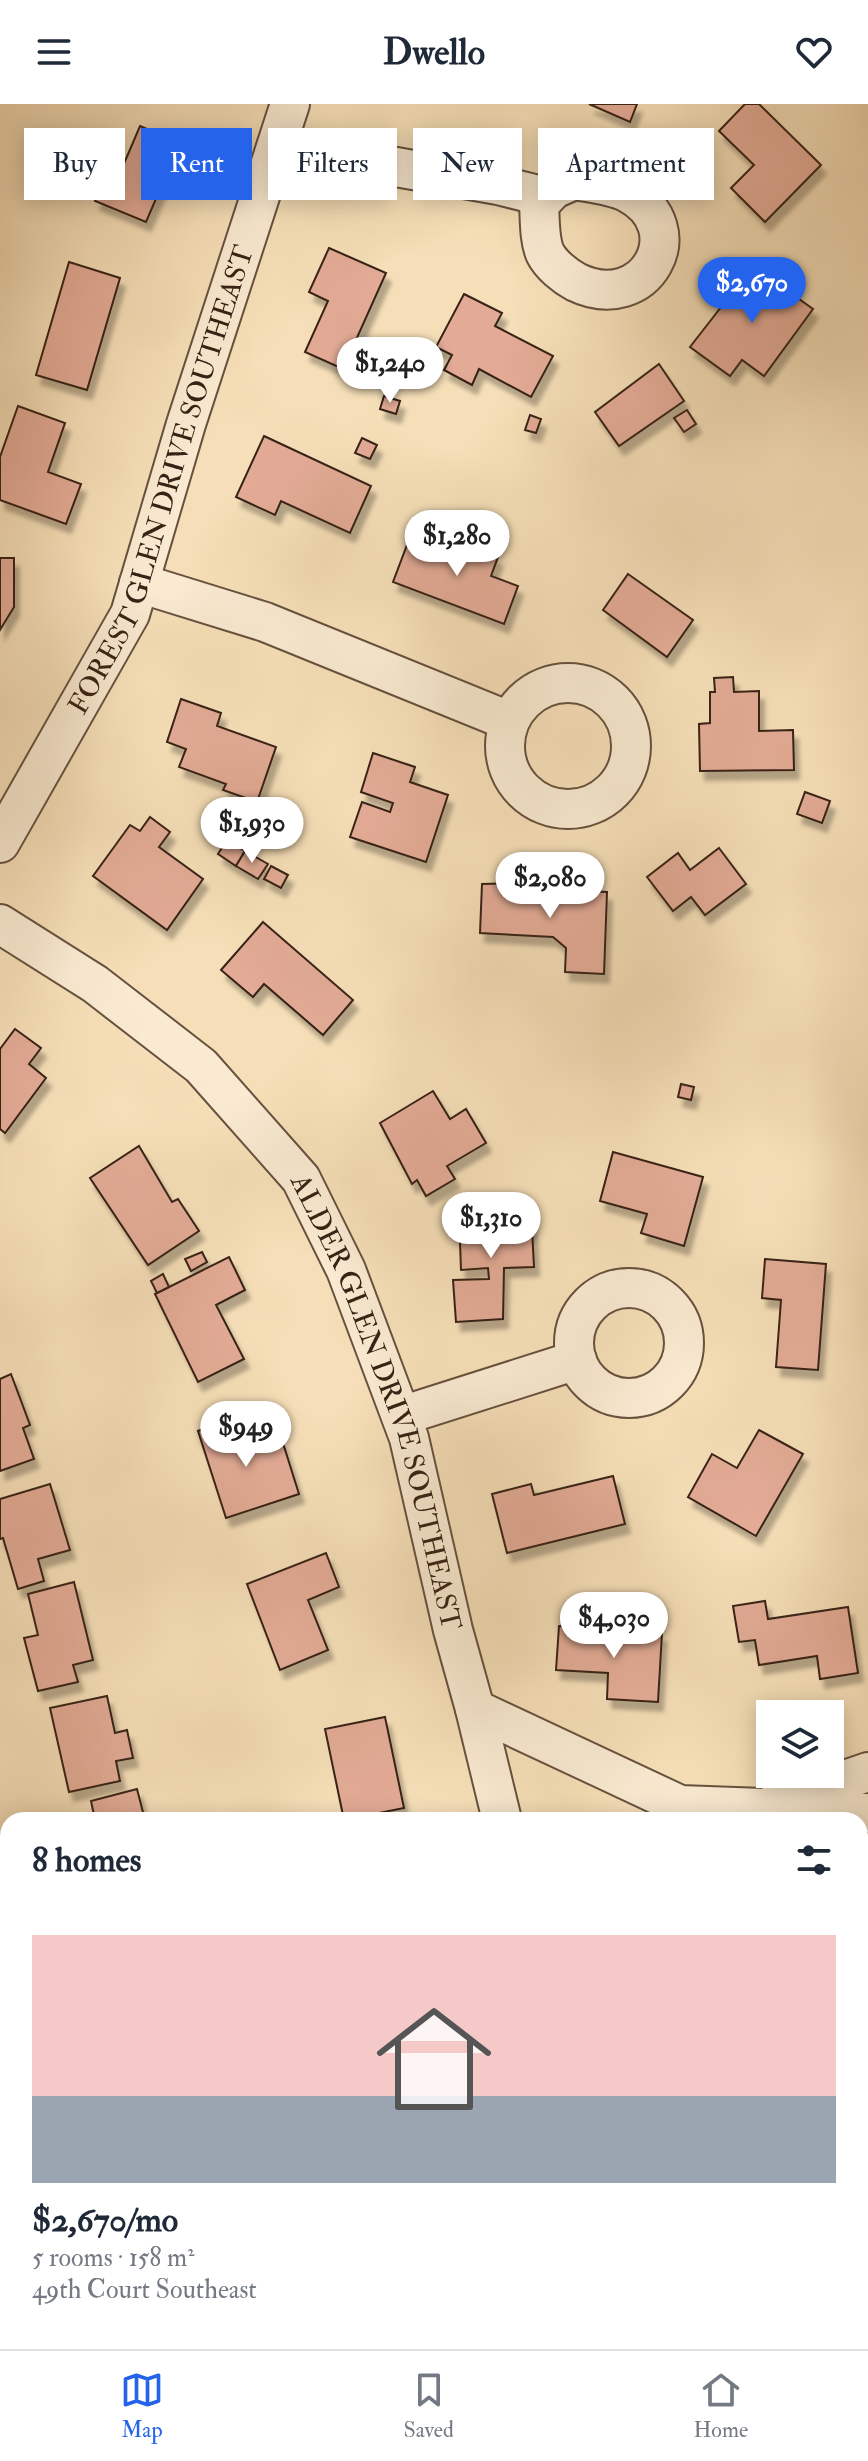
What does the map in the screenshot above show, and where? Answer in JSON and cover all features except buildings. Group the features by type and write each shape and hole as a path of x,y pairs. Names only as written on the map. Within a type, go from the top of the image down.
{"street":[{"name":"FOREST GLEN DRIVE SOUTHEAST","path":"283,128 290,104"},
{"path":"397,167 538,195"},
{"name":"FOREST GLEN DRIVE SOUTHEAST","path":"0,843 130,614 191,409 268,174"},
{"path":"139,583 265,622 509,721"},
{"name":"ALDER GLEN DRIVE SOUTHEAST","path":"0,924 95,984 201,1066 301,1179 346,1270 401,1416 500,1812"},
{"path":"401,1416 577,1360"},
{"path":"475,1709 674,1812 764,1808 847,1812"},
{"path":"764,1808 868,1772"}]}
